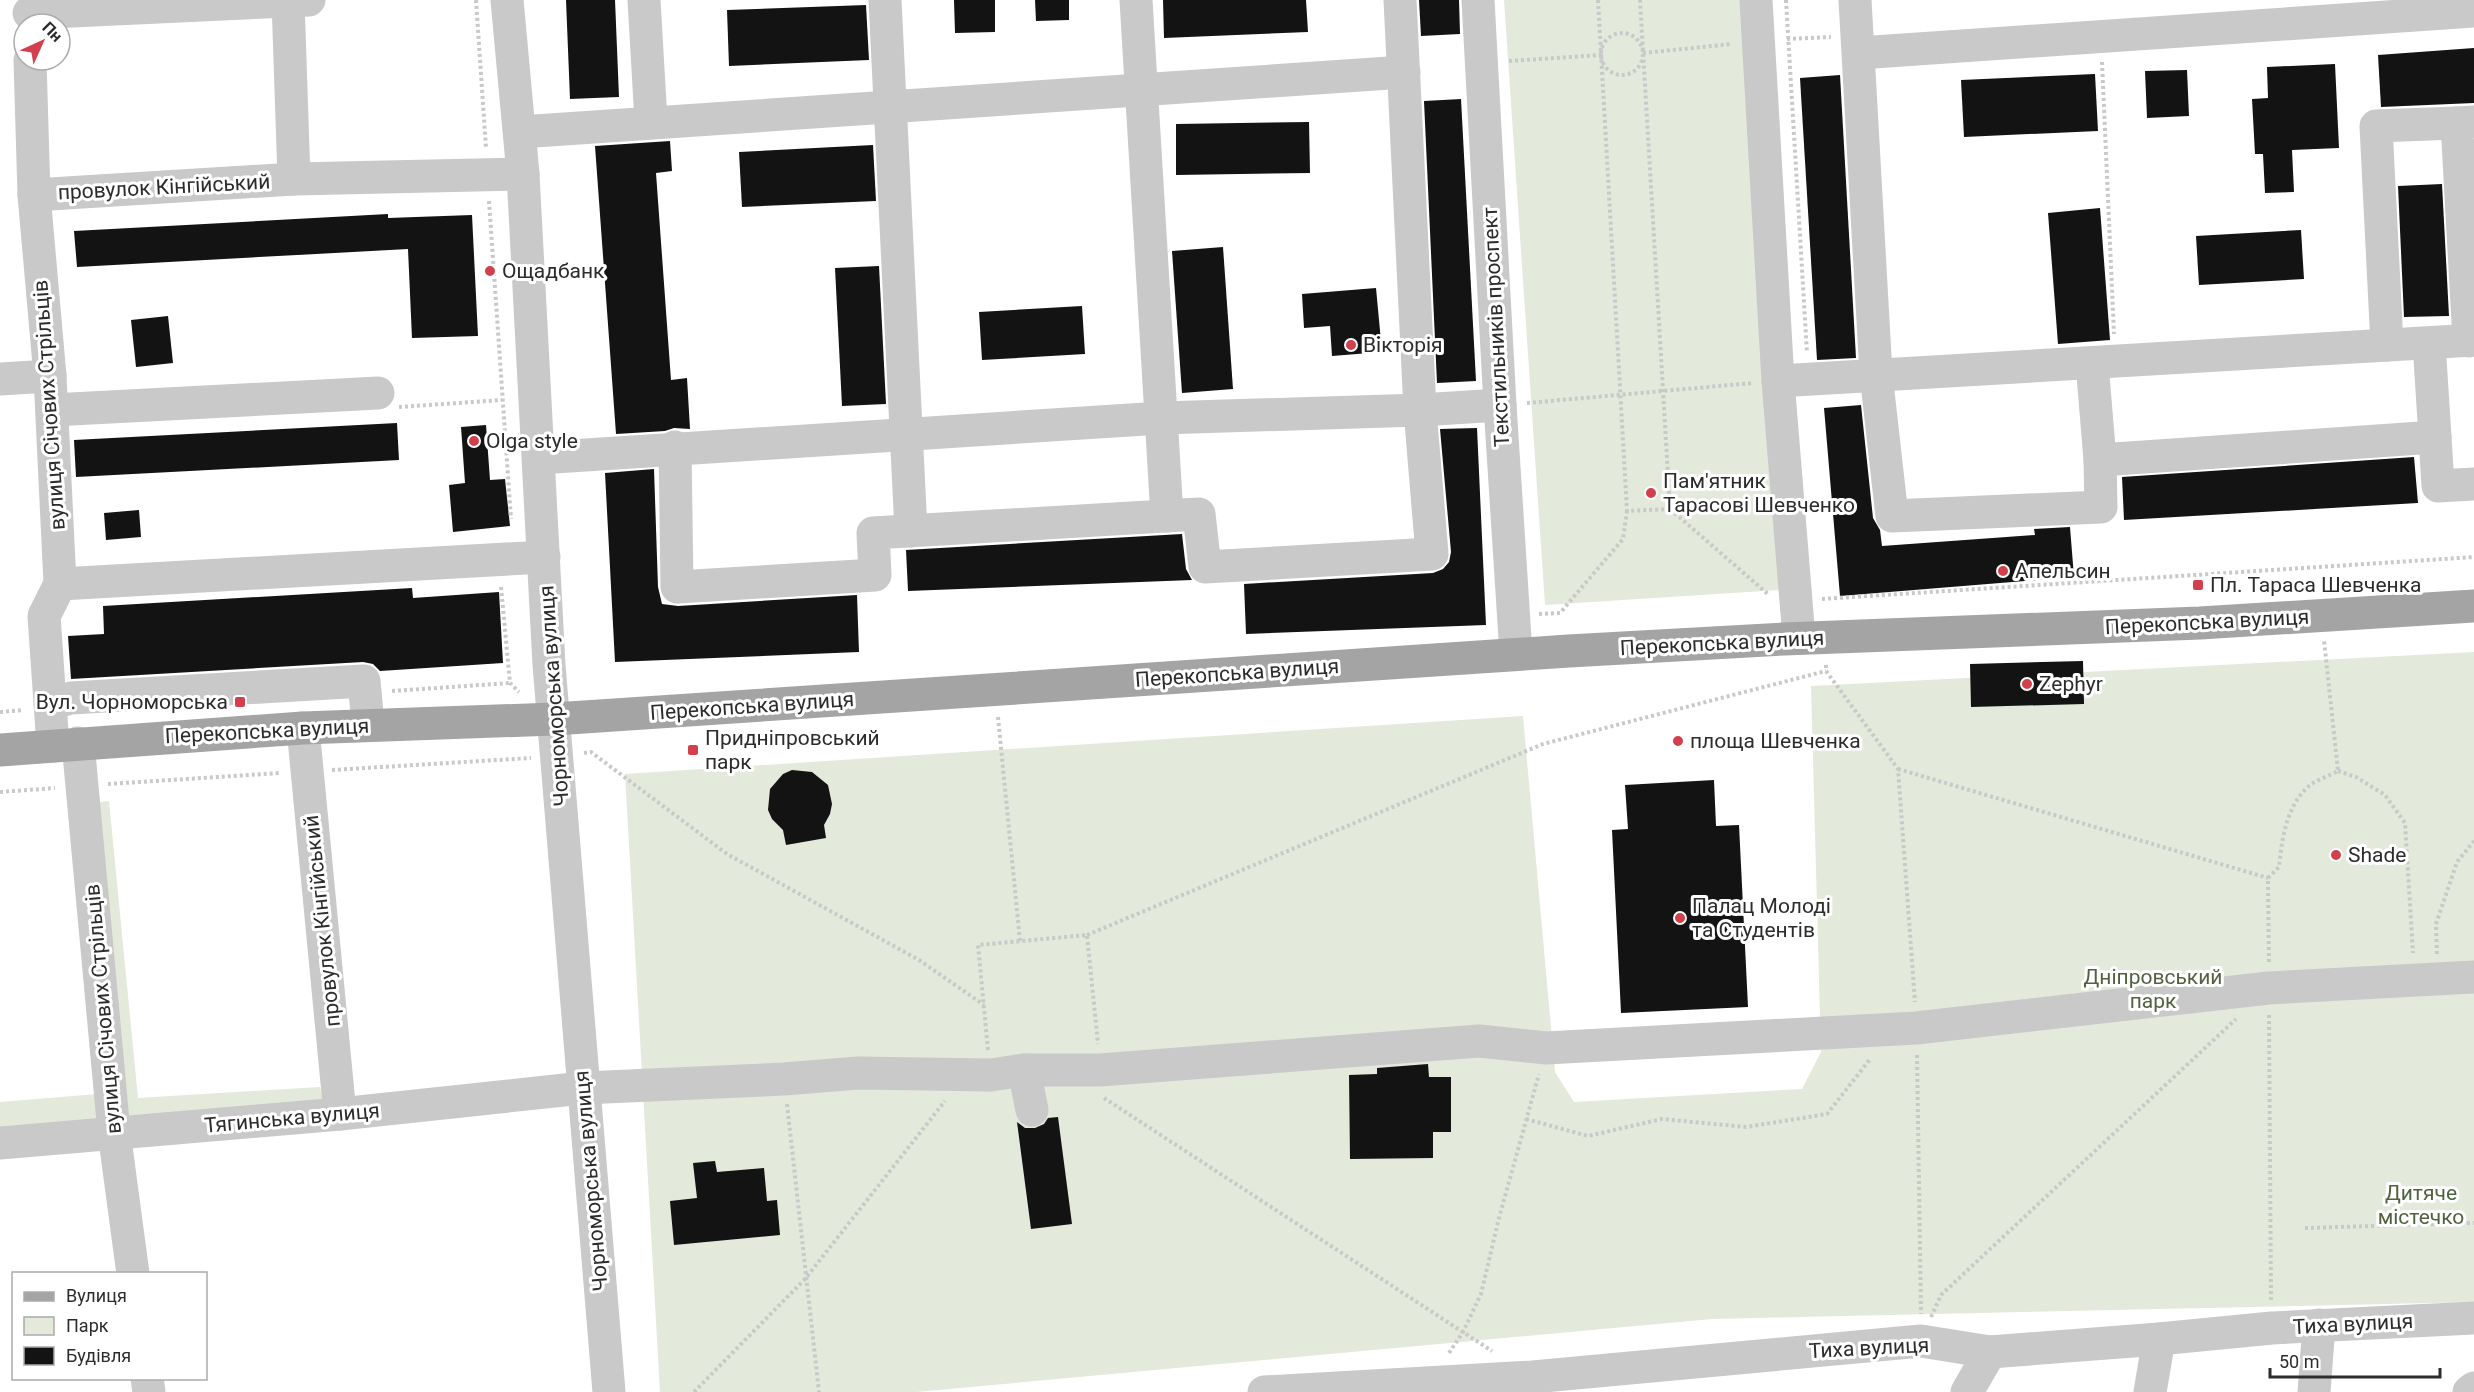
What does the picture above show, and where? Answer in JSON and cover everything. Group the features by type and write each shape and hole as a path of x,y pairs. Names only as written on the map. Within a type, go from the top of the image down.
{"main road":[{"name":"Перекопська вулиця","path":"0,750 368,724 554,719 1516,654 1799,638 2200,623 2474,606"}],"street":[{"name":"провулок Кінгійський","path":"294,179 295,0"},
{"path":"28,12 295,0"},
{"name":"Чорноморська вулиця","path":"507,0 523,174 554,719 609,1392"},
{"path":"644,0 651,121"},
{"path":"885,0 911,531"},
{"path":"1136,0 1167,516"},
{"path":"675,447 677,587 875,574 873,533 1198,514 1204,567 1432,554 1420,410 1400,0"},
{"name":"Текстильників проспект","path":"1478,0 1516,654"},
{"path":"1756,0 1774,40 1793,380 1799,638"},
{"path":"1855,0 1876,374 1892,516 2101,507 2100,460 2104,362"},
{"path":"1858,44 2102,38 2474,11"},
{"name":"вулиця Січових Стрільців","path":"30,72 34,195 50,376 60,584 44,616 50,704 82,786 114,1132 133,1272"},
{"path":"520,132 651,121 1141,91 1404,72"},
{"path":"1793,380 1876,374 2104,362 2471,340 2465,123 2376,126 2387,345"},
{"name":"провулок Кінгійський","path":"34,195 294,179 523,174"},
{"path":"2429,343 2438,486 2474,484"},
{"path":"0,379 50,376"},
{"path":"52,410 378,393"},
{"path":"539,458 675,447 1161,418 1420,410 1500,405"},
{"path":"2100,460 2435,437"},
{"path":"60,584 544,557"},
{"path":"50,704 72,698 364,681 368,724"},
{"name":"провулок Кінгійський","path":"303,728 340,1114"},
{"name":"Тягинська вулиця","path":"0,1143 340,1114 583,1088 784,1079 858,1073 978,1075 1024,1070 1100,1083 1479,1041 1546,1048 1916,1028 2269,988 2474,977"},
{"path":"1024,1070 1032,1110"},
{"name":"Тиха вулиця","path":"1284,1391 1533,1377 1921,1341 1990,1352 2319,1325 2474,1318"},
{"path":"2314,1392 2319,1325"},
{"path":"2150,1392 2159,1339"},
{"path":"1967,1392 1990,1352"},
{"path":"2469,1392 2474,1388"}],"path":[{"path":"476,0 511,519"},
{"path":"1560,613 1623,539 1627,512 1598,0"},
{"path":"1640,0 1670,509 1776,602"},
{"path":"1500,405 1793,380 1774,40 1786,0"},
{"path":"1621,33 1636,38 1643,53 1638,68 1623,75 1608,70 1601,55 1606,40 1621,33"},
{"path":"2102,38 2104,362"},
{"path":"1643,53 1774,40 1858,44"},
{"path":"1481,63 1601,55"},
{"path":"378,393 392,407 502,400"},
{"path":"1627,512 1670,509"},
{"path":"1821,588 1822,599 2474,557"},
{"path":"499,559 510,682"},
{"path":"694,1392 805,1278 978,1075 984,1005 978,945 1087,935 1543,744 1826,671 1898,769 1916,1028 1921,1341"},
{"path":"995,689 1020,941"},
{"path":"591,752 728,854 920,960 984,1005"},
{"path":"0,792 526,759"},
{"path":"1898,769 2268,878"},
{"path":"2338,771 2356,777 2385,795 2405,823 2426,979"},
{"path":"2426,979 2436,924 2457,862 2474,841"},
{"path":"1087,935 1100,1083 1493,1351"},
{"path":"1921,1341 1941,1295 2269,988"},
{"path":"1431,1382 1463,1332 1481,1294 1499,1218 1546,1048"},
{"path":"1527,1119 1588,1136 1662,1119 1746,1127 1827,1114 1874,1055"},
{"path":"784,1079 819,1392"},
{"path":"2305,1228 2474,1223"}],"green space":[{"path":"1504,0 1740,0 1779,590 1545,605"},
{"name":"Дніпровський парк","path":"2474,652 2474,1302 1712,1319 916,1392 660,1392 625,774 1523,716 1555,1072 1574,1102 1802,1089 1821,1052 1811,686"},
{"path":"109,801 138,1098 320,1087 325,1109 128,1118 92,803"},
{"path":"98,1094 100,1123 0,1134 0,1102"}],"building":[{"path":"566,0 615,0 619,97 570,99"},
{"path":"954,0 995,0 995,32 955,33"},
{"path":"1035,0 1069,0 1069,20 1036,21"},
{"path":"1163,0 1306,0 1308,32 1164,38"},
{"path":"1419,0 1459,0 1460,34 1421,36"},
{"path":"866,5 869,60 729,66 727,10"},
{"path":"2474,48 2474,103 2381,107 2378,55"},
{"path":"2335,64 2339,148 2292,150 2294,192 2265,193 2263,154 2255,154 2252,99 2268,98 2267,67"},
{"path":"2187,70 2189,116 2147,118 2145,71"},
{"path":"2095,74 2098,131 1964,137 1961,80"},
{"path":"1840,75 1856,358 1817,360 1800,78"},
{"path":"1461,99 1476,381 1437,383 1424,101"},
{"path":"1309,122 1310,173 1176,175 1176,124"},
{"path":"670,141 672,171 656,173 671,380 687,378 690,429 674,428 665,431 616,434 595,146"},
{"path":"873,145 876,201 742,207 739,152"},
{"path":"2442,184 2449,316 2404,317 2398,186"},
{"path":"2100,208 2110,340 2058,344 2048,213"},
{"path":"388,214 388,218 472,215 478,336 412,338 408,249 77,267 74,231"},
{"path":"2301,230 2304,279 2199,285 2196,236"},
{"path":"1223,247 1233,389 1182,393 1172,251"},
{"path":"879,266 886,404 842,406 835,268"},
{"path":"1376,288 1382,352 1332,356 1330,326 1304,328 1302,294"},
{"path":"1082,306 1085,354 982,360 979,312"},
{"path":"168,316 173,363 136,367 131,320"},
{"path":"1861,405 1873,518 1880,530 1882,546 2035,535 2034,529 2070,527 2074,577 1840,596 1824,408"},
{"path":"397,423 399,460 76,477 74,440"},
{"path":"486,425 490,480 505,479 510,526 453,532 449,485 465,483 461,427"},
{"path":"1477,428 1486,625 1246,634 1244,584 1433,573 1443,569 1449,562 1451,552 1440,429"},
{"path":"2414,457 2418,503 2124,520 2122,477"},
{"path":"654,469 658,587 662,604 678,606 857,595 859,652 615,662 605,473"},
{"path":"139,510 141,537 106,540 104,513"},
{"path":"1182,534 1186,569 1192,580 908,591 906,550"},
{"path":"412,588 413,598 499,592 503,663 380,671 373,664 363,662 71,679 68,636 104,634 103,606"},
{"name":"Zephyr","path":"2083,661 2084,704 1971,707 1970,664"},
{"path":"792,770 812,772 828,785 832,804 824,825 826,838 786,845 783,830 772,819 768,810 770,789 783,774"},
{"name":"Палац Молоді та Студентів","path":"1714,780 1716,826 1739,825 1748,1007 1621,1013 1612,830 1628,829 1625,785"},
{"path":"1428,1064 1429,1077 1451,1077 1451,1132 1433,1132 1433,1158 1350,1159 1349,1075 1377,1074 1377,1068"},
{"path":"1058,1117 1072,1224 1031,1229 1017,1122 1025,1128 1035,1128 1044,1124 1048,1118"},
{"path":"715,1161 717,1172 764,1168 767,1201 777,1200 780,1235 674,1245 670,1201 697,1198 693,1163"}],"place":[{"name":"Ощадбанк","path":"490,271"},
{"name":"Вікторія","path":"1351,345"},
{"name":"Olga style","path":"474,441"},
{"name":"Пам'ятник Тарасові Шевченко","path":"1651,493"},
{"name":"Апельсин","path":"2003,571"},
{"name":"Пл. Тараса Шевченка","path":"2198,585"},
{"name":"Zephyr","path":"2027,684"},
{"name":"Вул. Чорноморська","path":"240,702"},
{"name":"площа Шевченка","path":"1678,741"},
{"name":"Придніпровський парк","path":"693,750"},
{"name":"Shade","path":"2336,855"},
{"name":"Палац Молоді та Студентів","path":"1680,918"}],"park label":[{"name":"Дитяче містечко","path":"2421,1205"}]}
